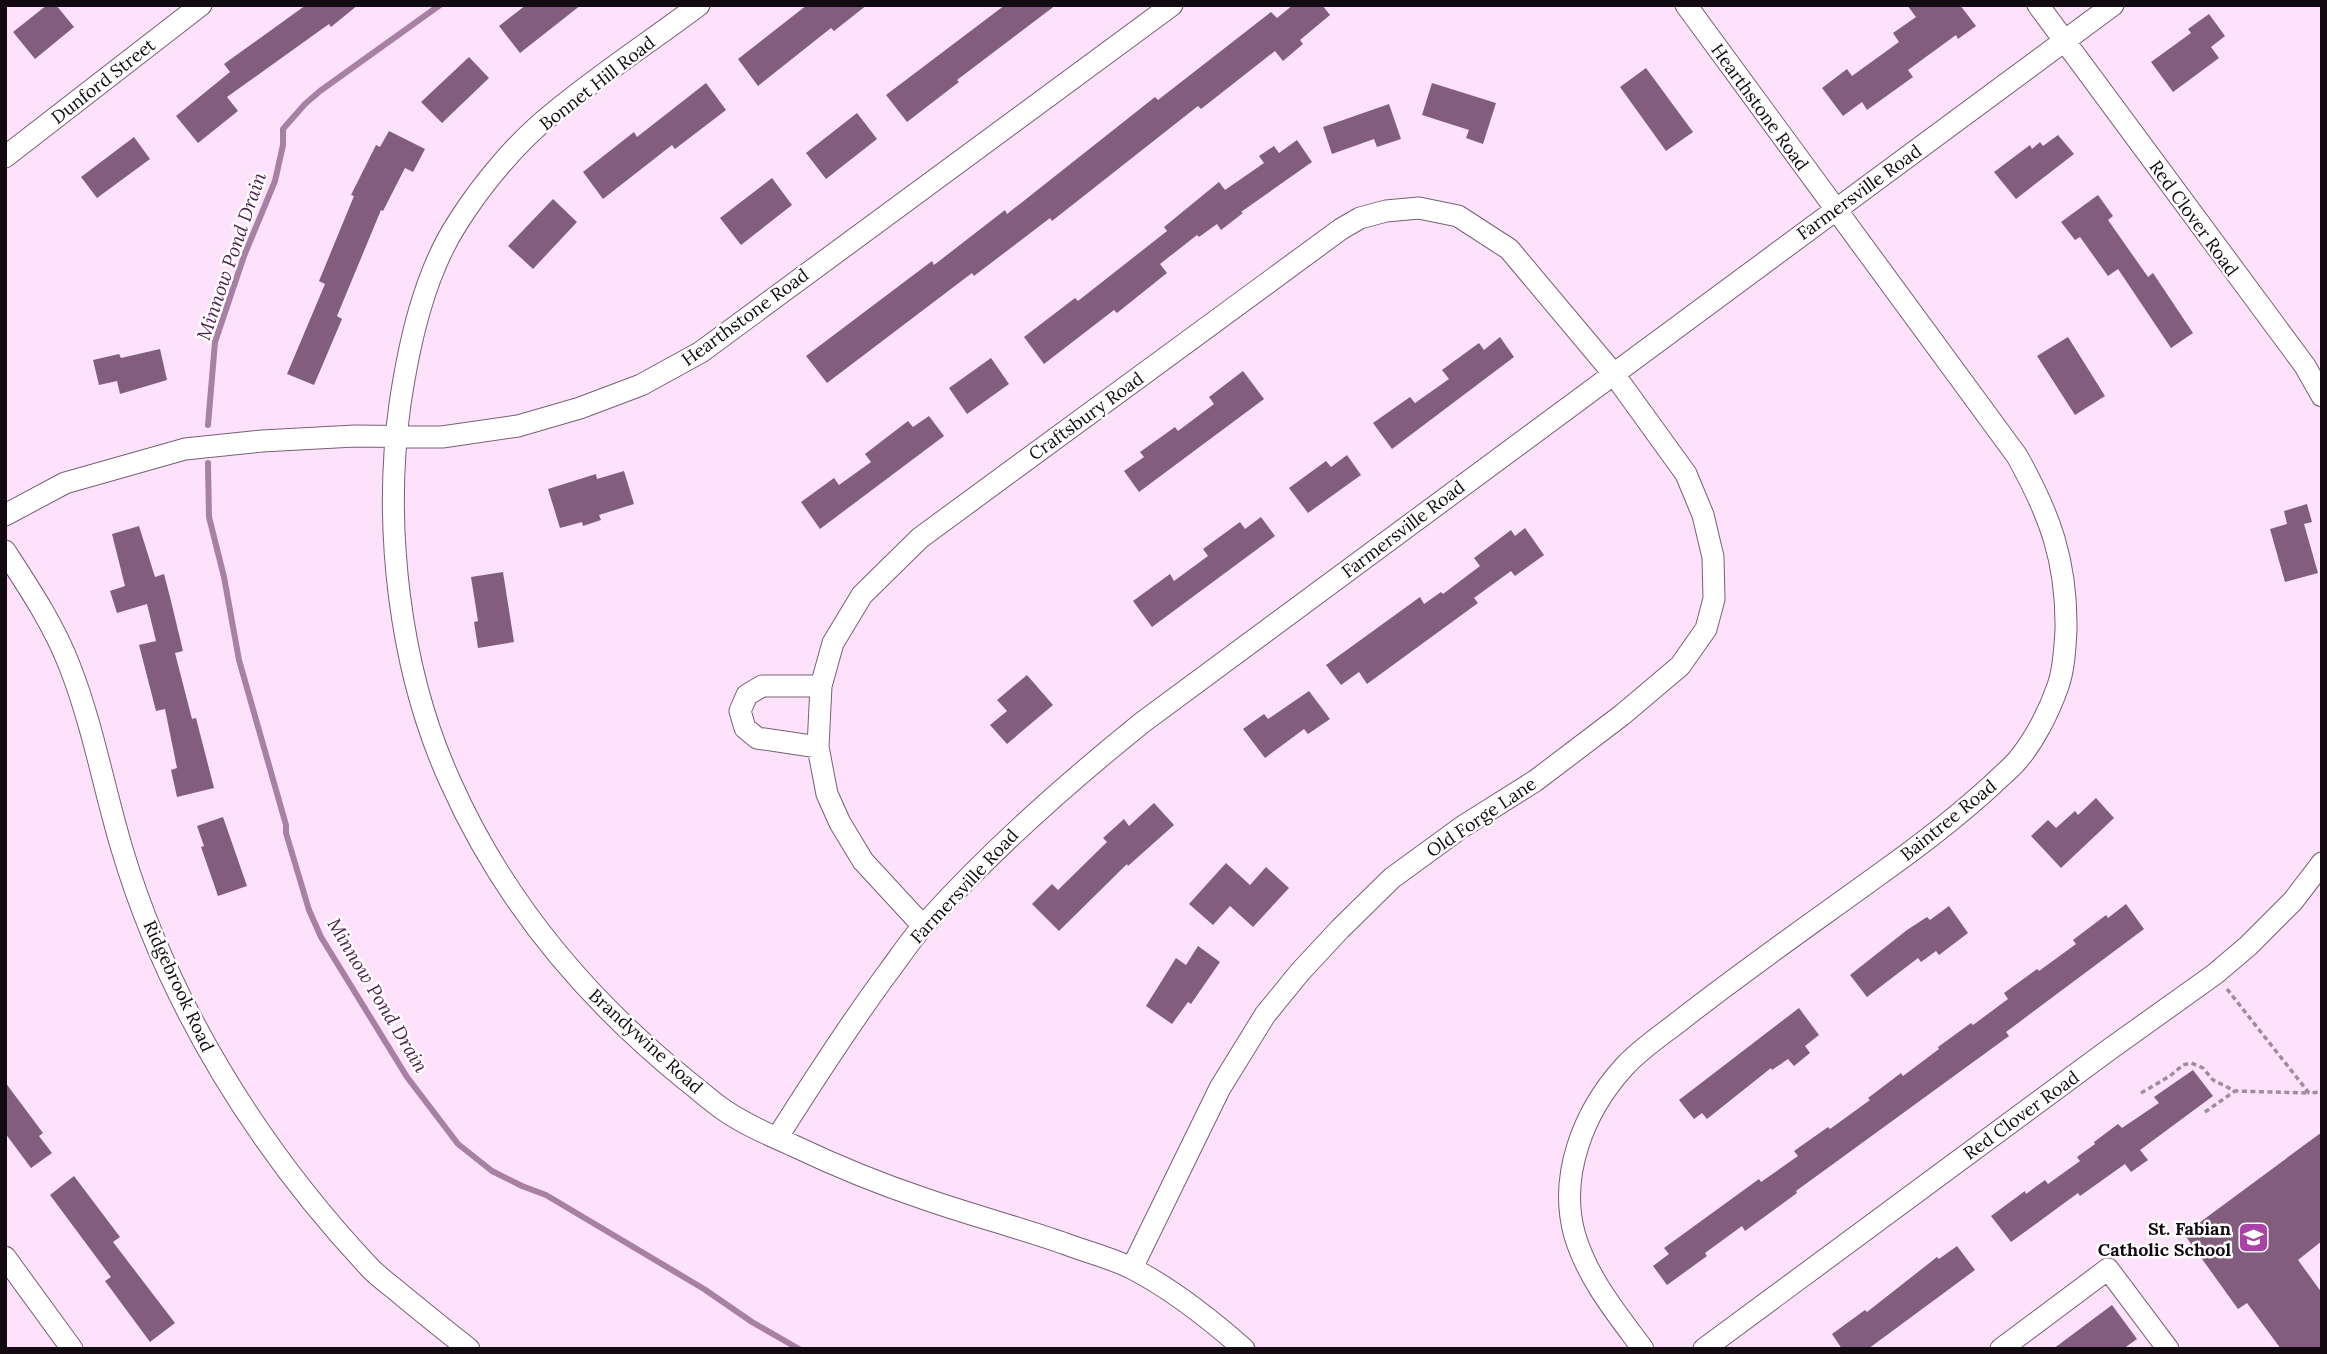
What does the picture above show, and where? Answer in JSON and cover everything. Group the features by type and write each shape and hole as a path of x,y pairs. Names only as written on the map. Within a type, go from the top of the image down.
{"street":[{"name":"Dunford Street","path":"5,157 201,5"},
{"name":"Bonnet Hill Road","path":"396,436 408,351 428,284 456,225 498,169 550,115 699,5"},
{"name":"Hearthstone Road","path":"5,515 65,483 185,449 262,441 355,436 442,437 518,425 580,408 641,385 701,352 1172,5"},
{"name":"Hearthstone Road","path":"1686,5 1836,209"},
{"path":"2038,5 2065,41"},
{"name":"Farmersville Road","path":"777,1138 833,1048 923,926 970,875 1038,811 1143,722 2113,5"},
{"name":"Red Clover Road","path":"2065,41 2305,366 2322,396"},
{"name":"Craftsbury Road","path":"923,926 863,861 840,823 827,794 818,747 821,686 833,643 862,595 920,538 1341,229 1360,218 1386,211 1419,208 1458,216 1509,249 1613,373"},
{"name":"Baintree Road","path":"1643,1349 1591,1273 1575,1236 1570,1203 1572,1161 1584,1127 1624,1067 1654,1041 1930,838 2017,761 2037,731 2058,685 2065,646 2066,597 2058,545 2039,495 2017,456 1836,209"},
{"name":"Old Forge Lane","path":"1132,1268 1220,1088 1265,1015 1300,972 1392,878 1462,827 1535,781 1622,715 1680,666 1706,629 1714,599 1713,557 1703,515 1686,474 1613,373"},
{"name":"Brandywine Road","path":"396,436 394,525 397,577 409,654 449,780 485,849 518,903 559,959 607,1011 657,1057 726,1112 846,1171 929,1200 1012,1224 1132,1268 1194,1306 1244,1349"},
{"name":"Ridgebrook Road","path":"5,551 42,607 69,664 89,722 127,863 180,997 216,1065 256,1125 314,1203 373,1271 469,1349"},
{"path":"818,747 757,738 745,728 740,711 747,695 762,686 821,686"},
{"name":"Red Clover Road","path":"1704,1349 2215,974 2248,946 2293,901 2322,863"},
{"path":"5,1257 72,1349"},
{"path":"2001,1349 2108,1269 2168,1349"}],"path":[{"path":"2215,974 2309,1093"},
{"path":"2141,1093 2183,1065 2191,1063 2203,1068 2214,1080 2235,1091 2322,1092"},
{"path":"2205,1112 2235,1091"}],"building":[{"path":"47,5 56,5 74,27 35,59 13,32"},
{"path":"306,5 358,5 331,27 329,24 227,97 238,111 198,143 176,116 230,72 224,64"},
{"path":"526,5 581,5 520,53 499,26"},
{"path":"807,5 867,5 834,31 831,28 758,86 738,59"},
{"path":"1005,5 1056,5 957,80 959,82 907,122 886,95"},
{"path":"1293,5 1322,5 1330,15 1300,40 1303,44 1283,61 1275,51 1201,109 1198,106 1052,221 1050,218 974,276 972,273 827,383 806,356 932,261 934,265 1005,210 1007,214 1155,97 1158,100 1271,12 1277,18"},
{"path":"1907,5 1960,5 1976,26 1958,39 1956,35 1908,70 1913,77 1867,110 1862,102 1843,116 1822,88 1847,69 1852,76 1899,42 1893,33 1916,17"},
{"path":"2209,14 2225,36 2211,47 2219,58 2173,92 2151,62 2191,33 2188,29"},
{"path":"469,57 489,78 442,123 421,102"},
{"path":"1646,68 1693,132 1666,151 1620,87"},
{"path":"706,83 726,110 675,149 672,145 603,199 583,172 634,132 637,137"},
{"path":"1432,83 1496,103 1483,144 1466,138 1469,130 1422,115"},
{"path":"1389,104 1401,139 1377,147 1374,139 1332,154 1323,127"},
{"path":"857,113 877,139 826,179 806,153"},
{"path":"389,131 425,149 413,172 405,168 383,211 381,210 337,316 342,319 314,385 287,374 325,284 319,281 354,196 351,195 376,145 380,147"},
{"path":"2058,135 2074,154 2016,199 1994,172 2030,145 2032,149 2040,142 2043,146"},
{"path":"134,137 150,159 97,198 81,177"},
{"path":"1297,140 1312,162 1241,212 1243,213 1221,230 1217,224 1199,237 1197,235 1160,264 1167,273 1117,313 1114,310 1044,364 1024,337 1075,298 1078,301 1167,231 1164,227 1219,182 1225,190 1264,163 1259,156 1274,146 1279,153"},
{"path":"772,178 792,205 741,245 720,218"},
{"path":"2098,195 2113,216 2108,220 2148,277 2153,273 2193,333 2171,348 2118,269 2108,276 2080,237 2075,240 2061,222"},
{"path":"553,199 577,222 533,269 508,246"},
{"path":"1500,337 1514,357 1392,449 1373,423 1410,397 1415,403 1449,379 1442,370 1479,343 1484,350"},
{"path":"2068,337 2105,396 2075,415 2037,356"},
{"path":"160,349 167,380 120,394 117,381 99,385 93,360 119,354 121,358"},
{"path":"991,358 1009,384 967,414 949,388"},
{"path":"1243,371 1264,399 1139,492 1124,471 1144,457 1140,452 1175,427 1178,431 1214,404 1209,397"},
{"path":"929,416 944,436 820,529 801,502 834,478 839,485 871,462 865,454 908,421 913,427"},
{"path":"1347,455 1361,475 1308,513 1289,488 1326,461 1331,467"},
{"path":"624,471 634,504 599,515 601,520 583,526 582,522 560,528 548,489 596,474 597,479"},
{"path":"2307,504 2312,522 2304,524 2318,573 2285,582 2270,529 2287,524 2284,511"},
{"path":"1261,517 1275,536 1152,627 1133,601 1170,574 1174,581 1208,556 1203,549 1240,522 1245,529"},
{"path":"139,526 155,577 164,574 183,651 175,653 192,719 196,718 214,788 177,797 171,770 177,768 165,709 156,711 139,645 156,641 147,604 117,613 110,591 125,586 112,534"},
{"path":"1525,528 1544,555 1515,576 1511,571 1474,598 1478,603 1367,684 1359,672 1341,685 1326,665 1420,597 1424,604 1441,592 1443,594 1480,566 1474,558 1511,530 1515,536"},
{"path":"503,572 514,642 478,648 474,622 478,621 471,577"},
{"path":"1027,675 1053,705 1007,744 990,725 1007,711 997,700"},
{"path":"1309,691 1330,719 1308,734 1304,729 1265,758 1243,729 1264,714 1268,719"},
{"path":"2096,798 2114,818 2061,868 2031,836 2048,820 2056,828 2075,811 2078,815"},
{"path":"1154,803 1174,825 1128,866 1127,864 1059,931 1032,904 1052,884 1058,890 1107,842 1103,838 1124,819 1129,826"},
{"path":"223,817 247,886 218,896 201,847 204,846 197,826"},
{"path":"1226,863 1250,885 1266,867 1289,888 1253,927 1230,906 1213,925 1189,904"},
{"path":"2126,904 2144,929 2006,1032 2009,1036 1745,1231 1742,1226 1667,1285 1653,1266 1669,1254 1664,1248 1759,1179 1761,1182 1798,1156 1794,1151 1828,1127 1830,1129 1901,1073 1903,1076 1939,1049 1938,1047 2008,999 2004,993 2076,944 2073,940 2106,915 2108,918"},
{"path":"1949,906 1968,933 1939,955 1936,951 1921,962 1918,958 1867,997 1850,975 1907,930 1927,917 1930,920"},
{"path":"1198,946 1220,962 1191,1004 1188,1002 1172,1024 1146,1006 1176,958 1186,965"},
{"path":"1799,1008 1819,1035 1805,1046 1810,1053 1794,1066 1788,1059 1772,1070 1771,1068 1707,1119 1702,1113 1694,1119 1679,1100"},
{"path":"2193,1070 2213,1096 2140,1150 2148,1160 2131,1172 2125,1164 2080,1196 2078,1193 2011,1242 1991,1216 2025,1191 2026,1194 2045,1180 2048,1184 2080,1161 2077,1157 2095,1144 2094,1142 2118,1124 2122,1128 2159,1103 2154,1097"},
{"path":"5,1082 43,1133 39,1136 52,1153 31,1168 5,1133"},
{"name":"St. Fabian Catholic School","path":"2322,1132 2322,1241 2298,1260 2322,1293 2322,1349 2281,1349 2247,1303 2238,1309 2184,1234"},
{"path":"74,1176 120,1237 113,1242 175,1323 150,1342 105,1281 111,1277 50,1195"},
{"path":"1957,1246 1975,1270 1868,1349 1842,1349 1832,1334 1865,1310 1867,1312 1937,1257 1939,1259"},
{"path":"2112,1305 2137,1339 2123,1349 2053,1349"}],"waterway":[{"name":"Minnow Pond Drain","path":"208,425 215,342 244,256 275,181 283,145 283,129 320,91 440,5"},
{"name":"Minnow Pond Drain","path":"208,463 209,517 224,577 239,660 309,910 321,937 407,1077 458,1144 492,1171 546,1195 799,1349"}],"place":[{"name":"St. Fabian Catholic School","path":"2254,1238"}]}
